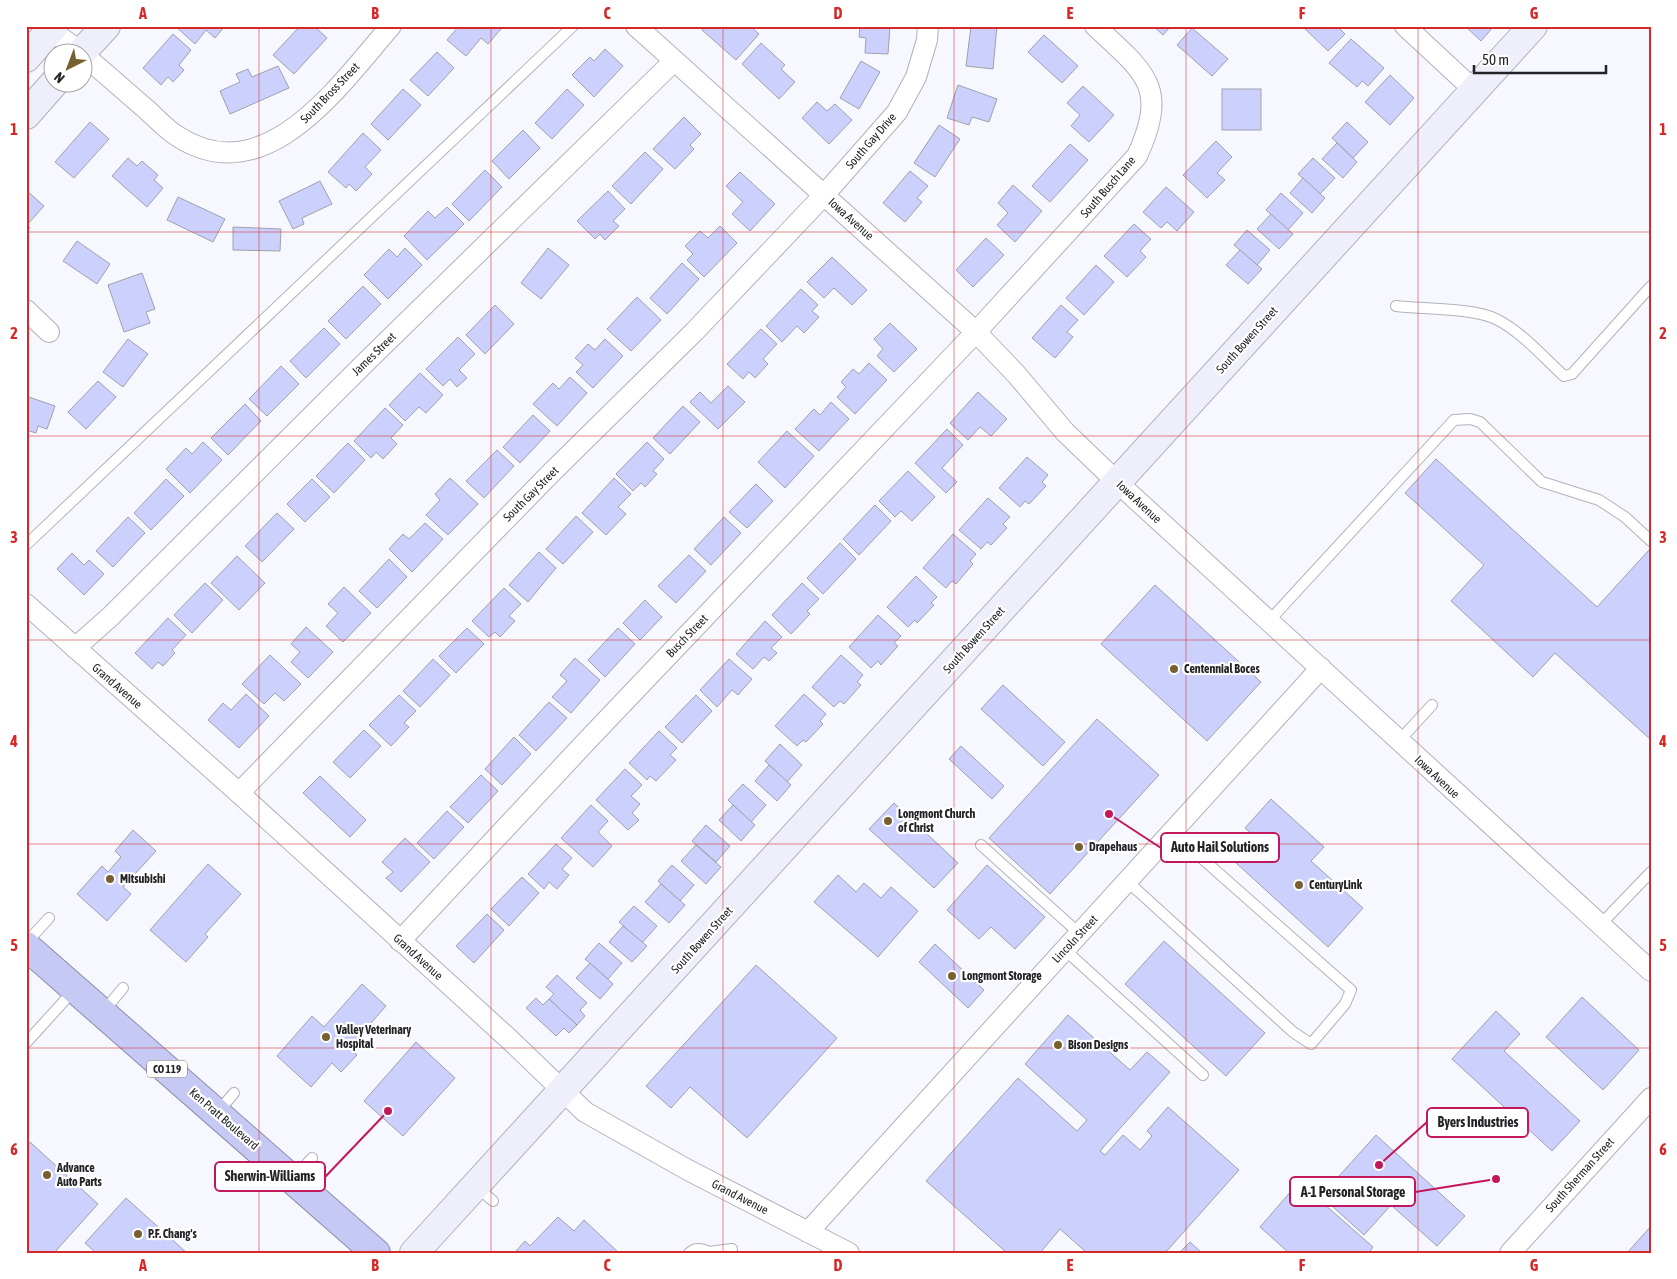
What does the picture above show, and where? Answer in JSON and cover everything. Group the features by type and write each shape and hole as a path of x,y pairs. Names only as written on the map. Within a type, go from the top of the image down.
{"highway":[{"name":"Ken Pratt Boulevard","path":"26,944 102,1012 225,1103 292,1180 376,1253"}],"street":[{"path":"92,42 106,26"},
{"name":"South Bross Street","path":"92,62 176,136 196,146 224,152 253,150 274,141 304,122 328,98 391,26"},
{"name":"Iowa Avenue","path":"636,26 976,332 1016,374 1065,432 1651,971"},
{"name":"South Gay Drive","path":"824,195 897,112 916,76 927,40 928,26"},
{"name":"South Busch Lane","path":"976,332 1118,179 1137,156 1149,130 1153,108 1148,85 1136,64 1095,26"},
{"path":"1405,26 1474,90"},
{"name":"South Bowen Street","path":"414,1253 484,1194 563,1092 1533,26"},
{"path":"26,58 52,28"},
{"name":"South Bross Street","path":"52,28 69,42"},
{"name":"James Street","path":"75,648 111,616 366,362 674,61"},
{"path":"26,115 47,92"},
{"name":"South Gay Street","path":"239,793 550,474 695,331 824,195"},
{"path":"26,310 49,332"},
{"name":"Busch Street","path":"400,941 582,746 976,332"},
{"name":"Grand Avenue","path":"26,604 239,793 585,1112 688,1170 849,1253"},
{"name":"Lincoln Street","path":"808,1232 1321,668"},
{"name":"South Sherman Street","path":"1510,1253 1651,1098"}],"lane":[{"path":"26,545 572,26"},
{"path":"1396,306 1472,313 1494,318 1513,329 1564,376 1572,374 1651,286"},
{"path":"1269,621 1454,420 1470,419 1480,422 1542,482 1599,500 1625,517 1651,541"},
{"path":"1399,741 1432,704"},
{"path":"1127,881 1293,1032 1311,1044 1345,1004 1351,990 1172,832"},
{"path":"980,845 1080,934"},
{"path":"1600,925 1651,872"},
{"path":"26,944 49,918"},
{"path":"1065,950 1203,1075"},
{"path":"26,1043 75,988"},
{"path":"102,1012 123,988"},
{"path":"292,1180 312,1158"},
{"path":"689,1253 693,1249 710,1252 732,1249"}],"building":[{"path":"175,26 225,26 215,38 206,30 195,44"},
{"path":"300,26 314,26 327,38 294,74 273,55"},
{"path":"459,26 498,26 501,29 488,44 481,38 466,56 447,40"},
{"path":"705,26 750,26 759,34 736,60 702,30"},
{"path":"860,26 890,26 888,54 865,53 866,38 859,37"},
{"path":"971,26 997,26 993,69 966,66"},
{"path":"1153,26 1171,26 1163,35"},
{"path":"1302,26 1337,26 1345,34 1328,51"},
{"path":"1465,26 1494,26 1481,41"},
{"path":"1192,28 1228,59 1212,76 1177,45"},
{"path":"173,34 191,50 179,65 184,70 173,82 168,77 161,85 143,68"},
{"path":"1044,35 1078,66 1062,83 1028,52"},
{"path":"1351,39 1384,68 1368,86 1362,81 1357,87 1329,63"},
{"path":"761,43 785,65 781,69 795,82 779,99 742,64"},
{"path":"605,49 623,66 594,97 572,75 590,57 594,61"},
{"path":"437,52 454,68 428,96 410,80"},
{"path":"861,61 880,72 859,109 840,98"},
{"path":"278,66 289,88 230,114 220,91 240,82 236,74 248,69 252,77"},
{"path":"1390,75 1414,98 1390,125 1365,102"},
{"path":"958,85 997,99 989,122 972,117 969,125 947,118"},
{"path":"1083,86 1114,115 1089,142 1071,126 1080,115 1067,103"},
{"path":"403,89 421,105 388,140 371,124"},
{"path":"567,89 584,105 552,139 535,123"},
{"path":"1222,89 1261,89 1261,130 1222,130"},
{"path":"817,102 827,111 835,104 852,120 829,144 802,118"},
{"path":"684,117 701,134 690,145 694,149 675,169 653,149"},
{"path":"90,122 109,139 74,178 55,162"},
{"path":"1347,122 1368,142 1353,158 1332,138"},
{"path":"939,125 960,139 935,177 914,163"},
{"path":"523,130 540,148 509,179 492,161"},
{"path":"363,133 381,150 365,167 372,174 356,191 349,184 346,188 328,172"},
{"path":"1216,141 1232,157 1217,173 1225,180 1207,198 1183,175"},
{"path":"1337,143 1357,162 1343,178 1322,159"},
{"path":"1070,144 1088,160 1050,202 1032,186"},
{"path":"645,152 663,169 631,204 612,186"},
{"path":"128,158 137,166 142,161 158,175 154,180 163,188 147,207 112,176"},
{"path":"1313,158 1335,178 1320,194 1298,174"},
{"path":"485,170 502,187 469,221 452,204"},
{"path":"910,171 928,186 917,198 922,202 905,222 883,203"},
{"path":"740,172 775,204 750,231 732,214 743,202 726,186"},
{"path":"1303,178 1325,198 1312,213 1290,193"},
{"path":"320,181 332,204 302,218 304,224 293,229 279,201"},
{"path":"1013,185 1042,211 1015,242 997,225 1008,213 998,203"},
{"path":"1166,187 1194,212 1177,231 1167,222 1161,228 1143,212"},
{"path":"26,190 44,206 27,225 30,228 26,232"},
{"path":"608,191 625,209 613,221 619,226 605,240 600,234 595,239 577,221"},
{"path":"1281,193 1303,213 1288,230 1266,210"},
{"path":"178,197 225,219 213,242 167,220"},
{"path":"447,207 464,224 427,260 404,236 428,211 435,218"},
{"path":"1271,214 1293,234 1279,249 1257,229"},
{"path":"1134,224 1151,239 1140,251 1146,257 1127,277 1104,256"},
{"path":"720,226 737,243 704,277 687,260 693,254 685,246 700,231 708,238"},
{"path":"233,227 281,229 280,251 233,250"},
{"path":"1247,230 1270,250 1257,265 1234,245"},
{"path":"986,238 1004,255 973,287 956,270"},
{"path":"77,241 110,264 97,284 63,261"},
{"path":"405,248 422,265 388,299 364,275 389,249 397,257"},
{"path":"548,248 569,265 541,299 521,283"},
{"path":"1240,250 1262,269 1248,284 1226,265"},
{"path":"832,257 867,290 852,305 834,288 824,298 807,282"},
{"path":"682,263 699,279 667,314 650,298"},
{"path":"1096,265 1114,282 1084,315 1066,298"},
{"path":"142,273 155,309 146,312 150,323 124,332 108,285"},
{"path":"363,286 381,304 346,339 328,321"},
{"path":"801,289 818,305 812,311 819,317 804,333 797,326 782,342 766,326"},
{"path":"637,297 661,320 631,351 607,329"},
{"path":"495,305 514,324 485,354 466,335"},
{"path":"1061,305 1078,320 1067,332 1073,337 1055,358 1032,338"},
{"path":"890,323 917,349 894,372 877,356 883,349 874,339"},
{"path":"324,328 340,344 306,378 290,361"},
{"path":"761,329 777,344 763,359 768,364 755,378 749,372 743,379 727,364"},
{"path":"458,337 475,354 459,370 467,378 457,387 450,379 443,386 426,369"},
{"path":"128,339 148,354 123,387 103,372"},
{"path":"605,339 623,356 593,388 576,372 583,365 575,358 588,344 595,350"},
{"path":"869,363 887,380 855,414 837,397 846,387 841,382 853,369 859,374"},
{"path":"281,366 299,384 267,416 249,399"},
{"path":"420,373 443,395 426,413 419,407 405,421 389,405"},
{"path":"570,377 587,393 557,426 533,404 553,383 559,389"},
{"path":"98,381 116,397 86,429 68,412"},
{"path":"728,386 745,402 718,429 690,402 700,392 711,403"},
{"path":"978,392 1007,419 991,436 980,427 968,440 950,423"},
{"path":"26,396 55,406 47,429 38,426 36,433 26,430"},
{"path":"831,402 849,419 819,451 795,429 814,409 820,415"},
{"path":"245,404 261,421 228,455 211,438"},
{"path":"683,406 700,422 670,454 653,438"},
{"path":"385,408 403,425 391,438 397,444 383,459 376,452 371,458 354,441"},
{"path":"533,415 550,431 520,463 503,447"},
{"path":"947,429 963,445 942,468 957,482 946,493 915,463"},
{"path":"787,431 814,456 785,488 758,462"},
{"path":"203,442 222,460 190,493 166,469 186,448 192,454"},
{"path":"647,442 664,459 653,471 657,474 645,487 641,483 633,491 616,474"},
{"path":"348,443 365,460 334,493 316,476"},
{"path":"497,450 514,466 484,498 466,481"},
{"path":"1027,457 1048,475 1042,482 1046,486 1029,504 1025,501 1020,507 999,488"},
{"path":"1436,459 1597,607 1649,550 1651,552 1651,740 1555,653 1533,677 1451,601 1484,565 1405,493"},
{"path":"908,471 935,497 912,521 901,511 895,517 879,501"},
{"path":"450,478 478,504 448,535 426,515 440,500 435,494"},
{"path":"614,478 631,494 618,507 626,514 606,535 582,513"},
{"path":"166,479 184,496 151,530 134,513"},
{"path":"312,479 330,497 305,522 287,504"},
{"path":"756,484 773,501 747,528 729,512"},
{"path":"988,498 1010,517 1003,524 1007,528 991,545 987,542 981,549 959,530"},
{"path":"875,505 891,521 859,555 843,539"},
{"path":"277,513 294,529 262,562 245,546"},
{"path":"576,516 593,532 563,564 546,549"},
{"path":"128,517 145,533 113,567 96,551"},
{"path":"724,517 741,533 711,565 694,549"},
{"path":"425,523 443,539 412,572 389,549 403,534 409,539"},
{"path":"953,534 976,554 970,561 973,564 956,584 952,581 946,588 923,568"},
{"path":"840,543 856,559 823,594 807,578"},
{"path":"539,552 556,568 528,602 509,585"},
{"path":"72,553 84,565 89,560 104,574 84,595 57,569"},
{"path":"689,555 706,571 676,603 658,586"},
{"path":"237,556 265,583 239,610 211,583"},
{"path":"389,559 407,577 377,608 359,591"},
{"path":"916,576 937,597 931,603 934,605 917,623 915,620 908,627 887,607"},
{"path":"205,583 223,600 192,633 174,615"},
{"path":"802,583 819,599 807,611 810,614 791,634 772,615"},
{"path":"1155,585 1261,682 1207,741 1101,644"},
{"path":"344,587 371,613 343,642 326,626 338,613 328,604"},
{"path":"504,588 521,604 509,616 515,621 500,637 495,632 489,637 472,621"},
{"path":"645,600 662,617 640,640 623,623"},
{"path":"878,615 901,636 894,643 898,646 881,665 878,661 871,668 849,647"},
{"path":"168,618 186,635 172,650 175,653 163,666 158,662 152,669 135,653"},
{"path":"765,621 782,637 771,648 777,653 769,661 764,657 753,669 736,654"},
{"path":"306,627 333,652 308,678 291,662 300,652 291,644"},
{"path":"467,628 484,644 456,673 439,656"},
{"path":"618,628 635,644 605,677 588,660"},
{"path":"270,655 301,684 284,701 275,693 264,704 242,684"},
{"path":"841,655 863,675 857,682 861,685 844,704 840,701 834,707 812,687"},
{"path":"575,658 600,680 571,713 552,697 567,681 560,675"},
{"path":"433,659 450,675 420,707 403,691"},
{"path":"729,659 752,679 738,695 732,690 717,707 700,690"},
{"path":"1003,685 1065,742 1043,766 981,709"},
{"path":"246,694 269,716 239,748 208,720 223,703 231,710"},
{"path":"804,694 826,714 820,721 823,724 806,742 803,740 797,746 775,726"},
{"path":"399,695 416,711 404,723 409,727 391,746 369,725"},
{"path":"696,695 712,711 682,743 665,727"},
{"path":"549,702 567,718 536,751 519,735"},
{"path":"1097,719 1159,775 1050,894 989,838"},
{"path":"364,730 381,746 350,778 333,762"},
{"path":"659,731 677,748 670,755 676,760 656,781 650,776 647,780 629,763"},
{"path":"514,737 531,754 502,785 485,769"},
{"path":"780,744 802,765 787,782 765,761"},
{"path":"961,746 1004,786 992,799 949,759"},
{"path":"769,765 791,785 777,801 755,781"},
{"path":"625,769 642,785 631,796 640,804 632,813 639,820 628,830 596,800"},
{"path":"481,775 498,791 468,823 450,807"},
{"path":"320,776 366,820 350,837 303,793"},
{"path":"743,784 766,805 751,822 728,800"},
{"name":"CenturyLink","path":"1271,799 1324,847 1311,861 1363,908 1328,947 1235,862 1256,838 1245,828"},
{"path":"894,803 958,863 934,888 869,829"},
{"path":"591,805 608,821 598,832 612,846 593,867 561,838"},
{"path":"733,805 755,825 741,841 719,820"},
{"path":"447,811 464,827 434,859 417,843"},
{"path":"706,825 730,846 716,862 692,841"},
{"name":"Mitsubishi","path":"133,830 156,851 123,887 131,894 107,921 77,894 102,866 108,872 121,857 115,851"},
{"path":"405,838 430,862 401,892 386,878 393,872 382,862"},
{"path":"556,844 572,858 562,869 569,875 557,889 549,882 544,889 528,874"},
{"path":"696,845 721,867 706,884 681,861"},
{"path":"208,864 241,894 205,934 208,937 186,962 150,930"},
{"path":"672,865 694,885 680,901 658,881"},
{"path":"987,865 1045,917 1015,949 991,927 979,939 947,910"},
{"path":"838,875 856,892 864,883 881,898 891,887 918,911 878,957 814,902"},
{"path":"522,877 539,893 509,926 491,909"},
{"path":"661,884 685,905 669,923 645,902"},
{"path":"634,906 657,926 642,943 619,922"},
{"path":"487,914 504,930 474,963 456,946"},
{"path":"623,926 647,946 632,962 609,942"},
{"path":"1164,941 1265,1033 1226,1076 1125,984"},
{"path":"599,943 622,963 608,979 585,959"},
{"name":"Longmont Storage","path":"935,944 984,990 968,1008 919,962"},
{"path":"590,963 613,984 600,999 576,978"},
{"path":"756,965 837,1038 747,1138 690,1087 671,1108 646,1086"},
{"path":"557,975 587,1003 580,1010 585,1016 577,1025 549,999 554,994 546,987"},
{"name":"Valley Veterinary Hospital","path":"362,984 386,1006 349,1048 357,1055 341,1072 332,1063 311,1087 277,1056 312,1016 324,1027"},
{"path":"1582,997 1639,1050 1603,1090 1546,1037"},
{"path":"536,998 543,1005 549,999 577,1025 569,1033 564,1028 556,1036 526,1008"},
{"path":"1496,1011 1520,1034 1504,1051 1580,1121 1552,1151 1452,1059"},
{"path":"1068,1015 1130,1070 1147,1052 1170,1072 1100,1151 1105,1155 1123,1135 1140,1150 1152,1136 1147,1131 1168,1107 1239,1170 1165,1253 1087,1253 1060,1229 1040,1253 1007,1253 926,1181 1018,1078 1077,1131 1087,1120 1025,1064"},
{"path":"416,1042 455,1078 403,1136 364,1101"},
{"path":"1376,1135 1465,1216 1437,1246 1391,1205 1364,1235 1321,1196"},
{"name":"Advance Auto Parts","path":"30,1142 98,1204 54,1253 26,1253 26,1147"},
{"path":"1299,1182 1373,1247 1369,1253 1289,1253 1260,1227"},
{"path":"126,1198 187,1253 96,1253 85,1243"},
{"path":"558,1217 574,1231 584,1220 619,1253 518,1253 516,1251 525,1241 530,1246"},
{"path":"1651,1226 1651,1253 1627,1253"},
{"path":"1190,1242 1202,1253 1179,1253"}],"place":[{"name":"Centennial Boces","path":"1174,669"},
{"name":"Auto Hail Solutions","path":"1109,814"},
{"name":"Longmont Church of Christ","path":"888,821"},
{"name":"Drapehaus","path":"1079,847"},
{"name":"Mitsubishi","path":"110,879"},
{"name":"CenturyLink","path":"1299,885"},
{"name":"Longmont Storage","path":"952,976"},
{"name":"Valley Veterinary Hospital","path":"326,1037"},
{"name":"Bison Designs","path":"1058,1045"},
{"name":"Sherwin-Williams","path":"388,1111"},
{"name":"Byers Industries","path":"1379,1165"},
{"name":"Advance Auto Parts","path":"47,1175"},
{"name":"A-1 Personal Storage","path":"1496,1179"},
{"name":"P.F. Chang's","path":"138,1234"}]}
